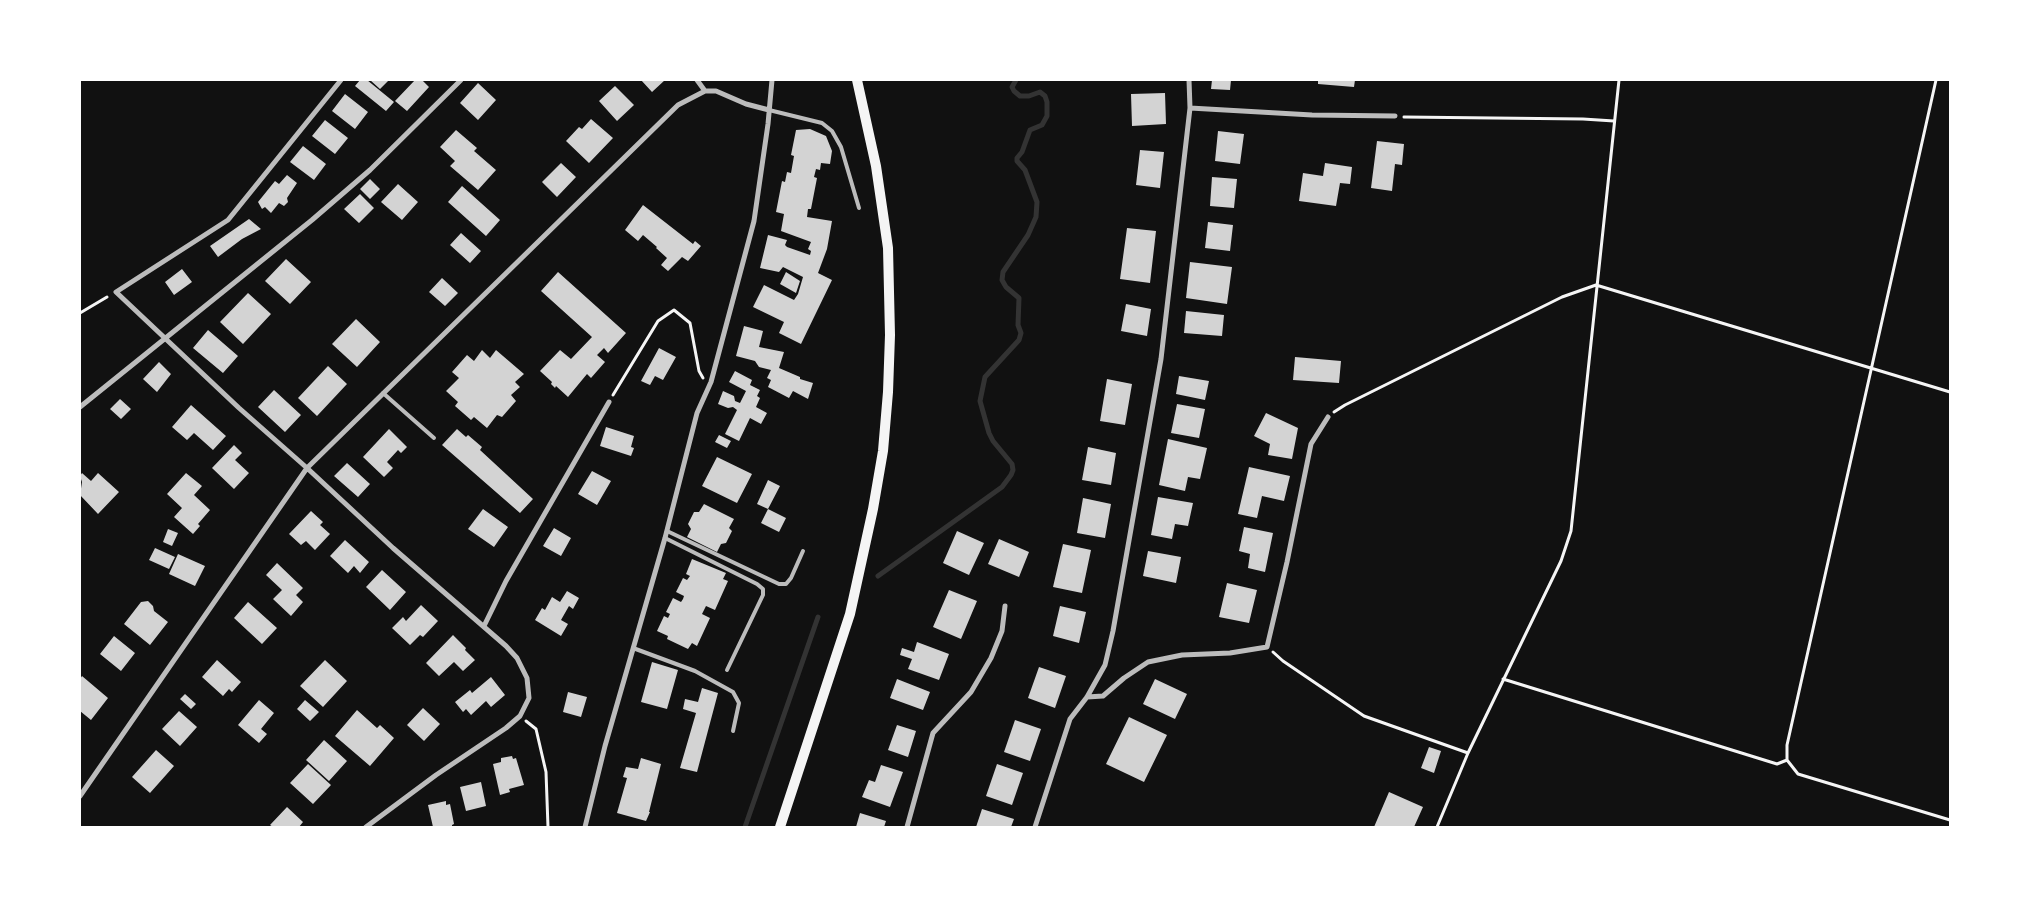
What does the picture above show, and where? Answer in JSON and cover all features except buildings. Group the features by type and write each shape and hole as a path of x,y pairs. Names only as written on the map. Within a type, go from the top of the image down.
{"main road":[{"path":"780,827 850,614 870,526 883,451 890,335 888,248 876,166 857,80"}],"street":[{"path":"341,80 228,220 116,292 239,408 518,658 527,678 529,698 520,716 506,728 436,775 372,825 366,827"},
{"path":"80,407 312,220 370,170 461,80"},
{"path":"697,80 705,91"},
{"path":"586,827 605,746 667,531 698,413 709,388 754,221 772,80"},
{"path":"1035,827 1070,720 1087,697 1104,665 1113,632 1161,359 1190,108 1189,80"},
{"path":"80,796 307,468 678,105 705,91 716,91 746,104 769,110"},
{"path":"1190,108 1312,115 1395,116"},
{"path":"484,626 506,581 609,402"},
{"path":"1087,697 1103,696 1124,678 1148,662 1182,655 1230,653 1267,647 1287,562 1311,444 1328,417"},
{"path":"907,827 933,733 971,692 991,658 1002,632 1005,606"}],"lane":[{"path":"769,110 822,124 832,132 841,147 859,208"},
{"path":"383,393 434,438"},
{"path":"667,531 778,584 786,584 791,578 803,551"},
{"path":"665,538 751,581 763,589 763,595 727,670"},
{"path":"633,648 695,670 732,692 739,703 733,731"}],"path":[{"path":"1437,827 1468,753 1561,560 1571,531 1619,80"},
{"path":"1936,80 1787,745 1787,760 1798,774 1950,820"},
{"path":"1395,116 1614,121"},
{"path":"1328,417 1345,405 1562,297 1596,285 1950,392"},
{"path":"80,313 116,292"},
{"path":"609,402 658,322 674,310 690,323 699,371 709,388"},
{"path":"1267,647 1283,661 1364,716 1468,753"},
{"path":"1503,679 1777,764 1787,760"},
{"path":"520,716 536,729 546,772 548,827"}],"waterway":[{"path":"878,576 1002,487 1013,470 1012,464 993,441 989,433 980,401 985,377 1019,340 1021,333 1018,325 1019,298 1006,287 1002,280 1003,272 1028,235 1036,217 1037,202 1025,170 1017,161 1017,158 1022,152 1030,130 1042,125 1047,116 1047,102 1045,96 1040,92 1029,96 1020,96 1012,87 1016,80"},
{"path":"745,827 818,617"}]}
